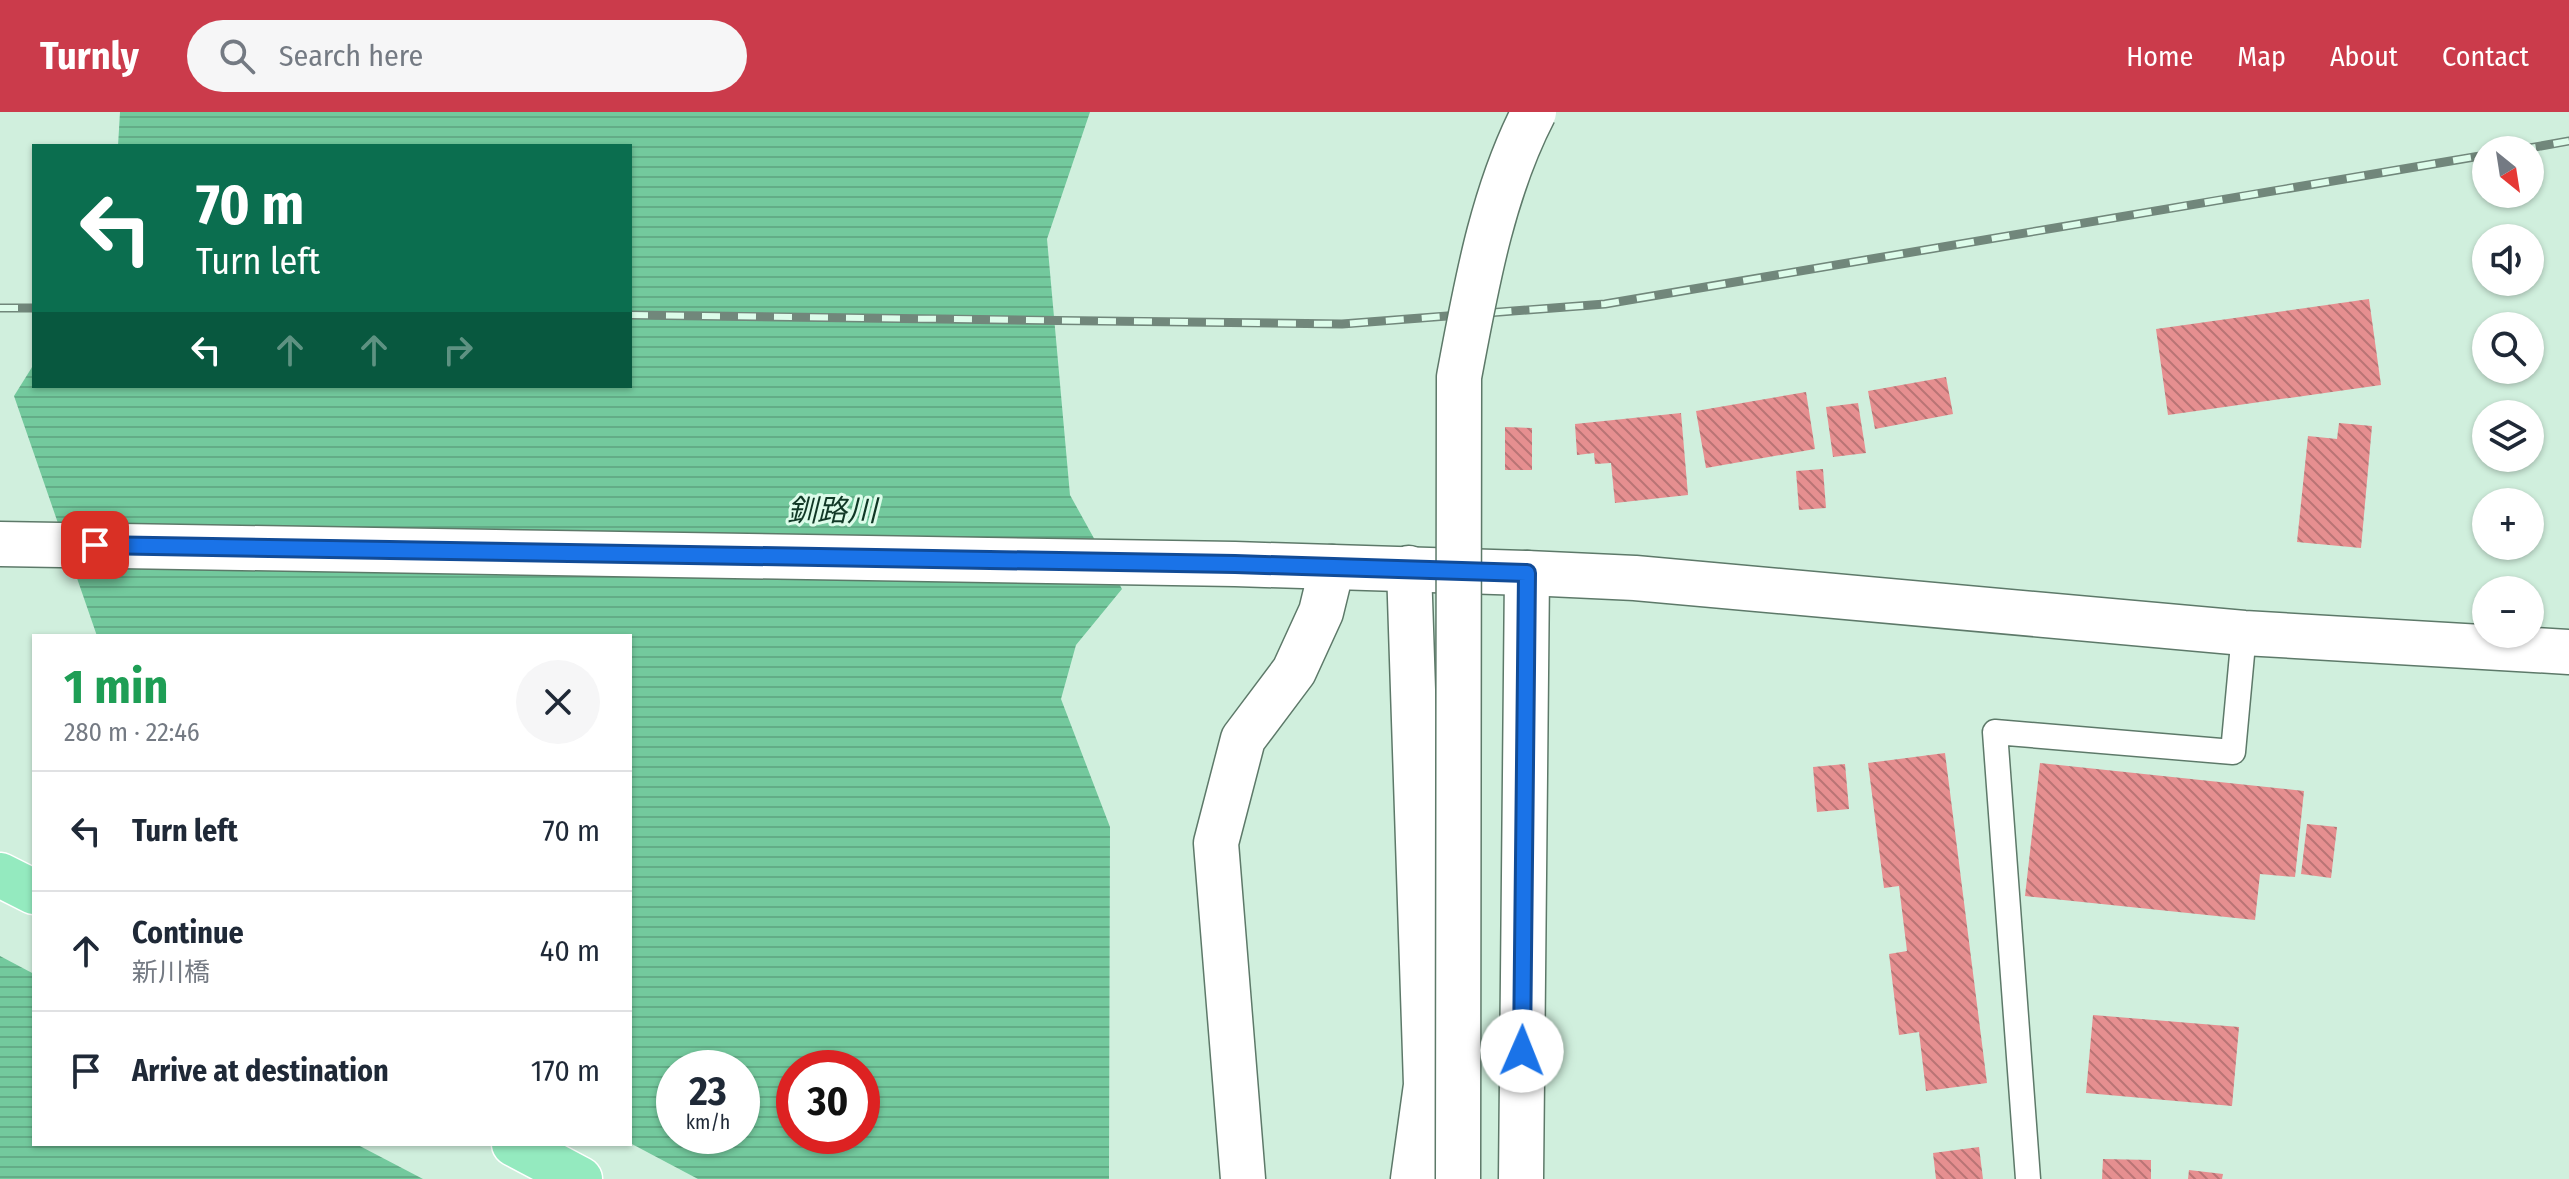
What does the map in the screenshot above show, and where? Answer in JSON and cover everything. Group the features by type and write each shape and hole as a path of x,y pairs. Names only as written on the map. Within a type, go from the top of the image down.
{"highway":[{"path":"0,875 32,891"},
{"path":"518,1146 580,1179"}],"street":[{"path":"1458,1179 1459,377 1480,271 1505,181 1514,151 1534,112"},
{"path":"0,544 1409,568 1635,578 2244,633 2569,652"},
{"path":"1243,1179 1216,843 1243,739 1294,671 1321,612 1332,567"},
{"path":"1409,568 1426,1085 1413,1179"},
{"path":"1521,1179 1527,573"}],"lane":[{"path":"2028,1179 1995,732 2233,752 2244,633"}],"water":[{"name":"釧路川","path":"120,112 1090,112 1047,239 1070,495 1122,589 1076,645 1061,699 1110,827 1109,1179 0,1179 0,927 32,849 32,1146 632,1146 632,634 96,634 14,396 32,367 32,388 632,388 632,144 118,144"}],"pier":[{"path":"32,844 32,973 0,956 0,916"},
{"path":"632,1144 698,1179 423,1179 360,1146"}],"building":[{"path":"2369,299 2381,385 2168,415 2156,329"},
{"path":"1946,377 1953,414 1875,429 1868,391"},
{"path":"1806,392 1815,449 1706,468 1696,411"},
{"path":"1858,403 1866,453 1833,457 1826,407"},
{"path":"1681,413 1688,495 1615,503 1611,463 1595,464 1594,453 1577,455 1575,424"},
{"path":"2339,423 2372,426 2361,548 2297,542 2308,436 2337,439"},
{"path":"1505,427 1532,428 1532,470 1505,470"},
{"path":"1823,469 1826,508 1799,510 1796,471"},
{"path":"1945,753 1987,1083 1926,1091 1919,1032 1899,1035 1889,954 1907,951 1899,886 1884,888 1868,763"},
{"path":"2040,763 2304,791 2295,877 2260,874 2255,920 2025,896"},
{"path":"1845,764 1849,809 1817,812 1813,767"},
{"path":"2307,824 2337,827 2331,878 2301,874"},
{"path":"2093,1015 2239,1027 2232,1106 2086,1093"},
{"path":"1979,1147 1983,1179 1936,1179 1933,1153"},
{"path":"2103,1159 2151,1160 2151,1179 2102,1179"},
{"path":"2189,1170 2223,1174 2222,1179 2188,1179"}],"railway":[{"path":"2544,145 2569,141"},
{"path":"632,315 1342,324 1605,304 2472,157"},
{"path":"0,308 32,308"}],"route":[{"path":"95,545 1235,564 1527,573 1522,1051"}]}
